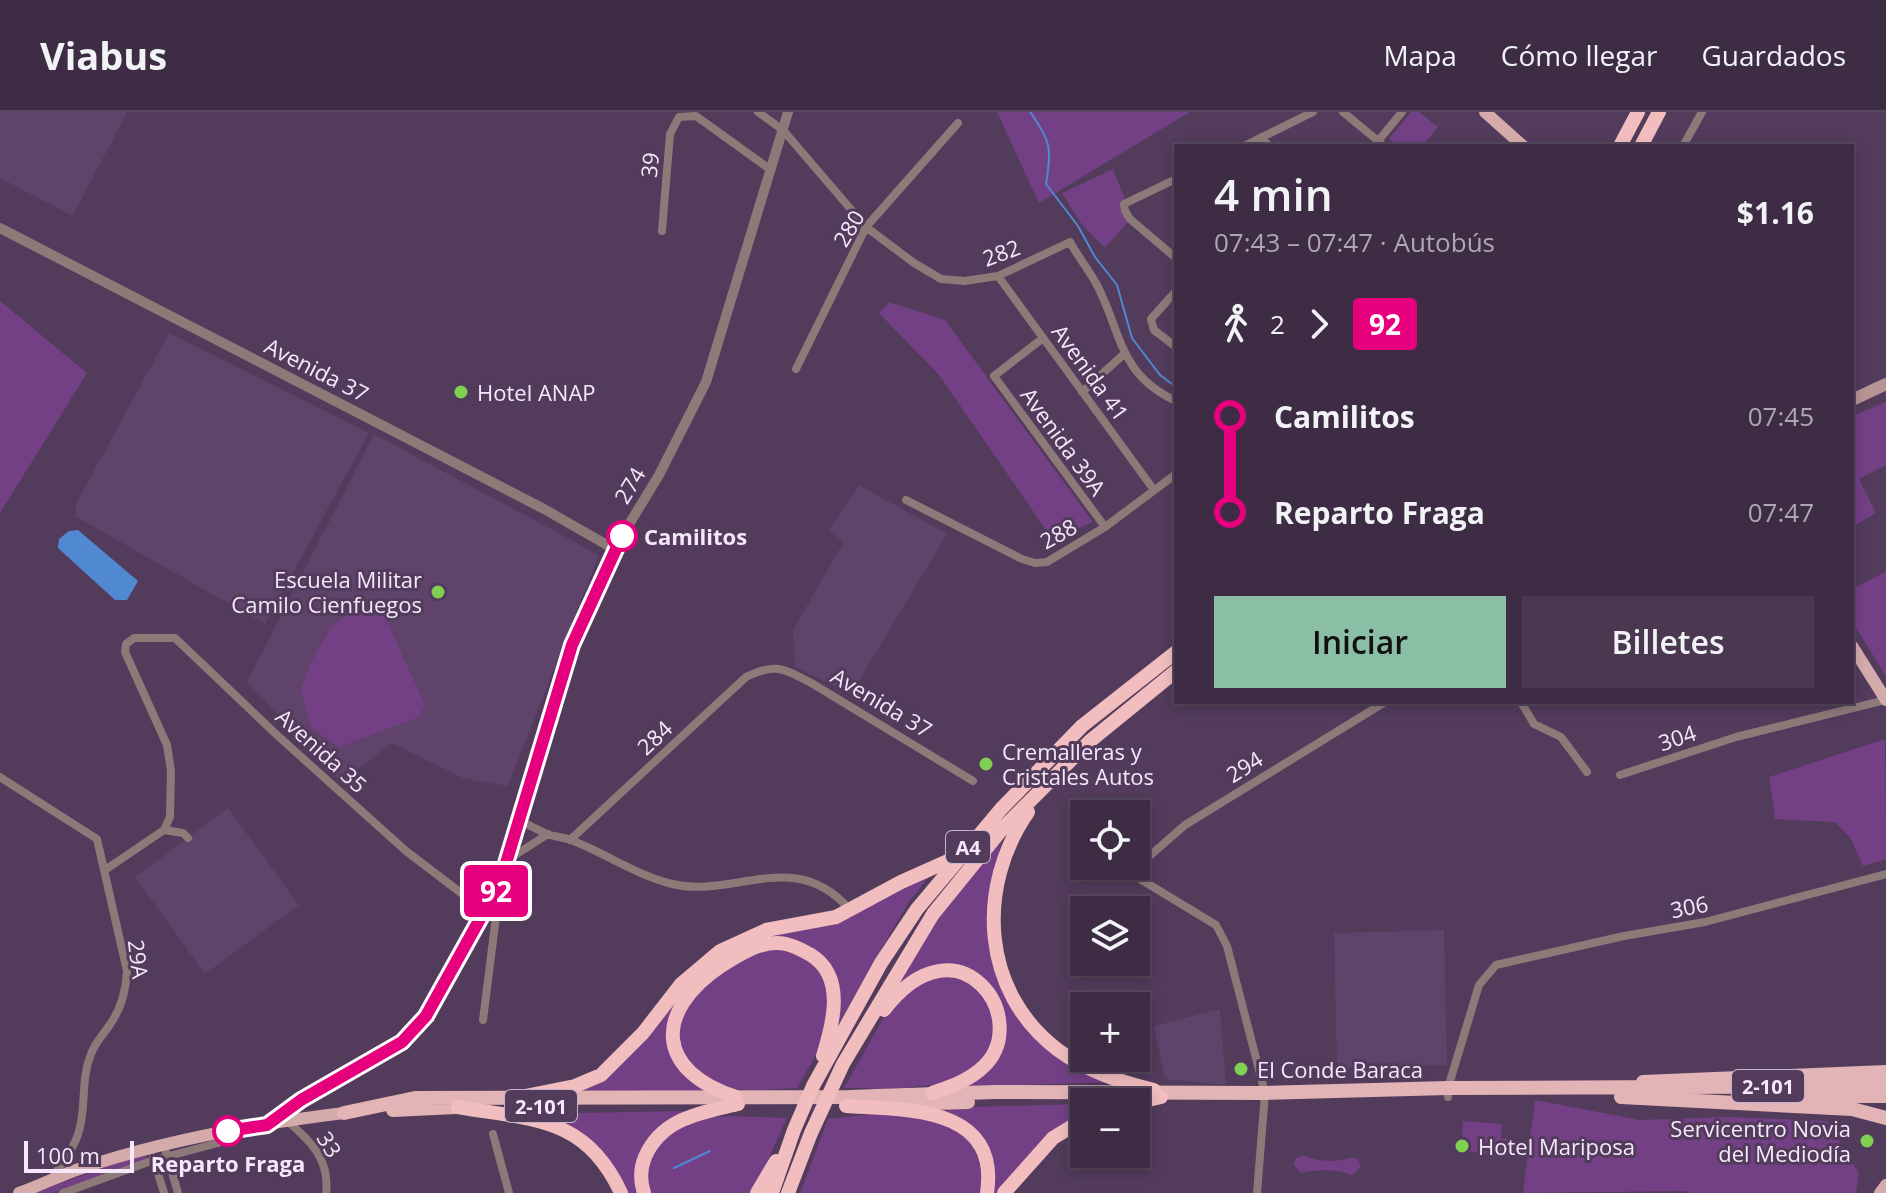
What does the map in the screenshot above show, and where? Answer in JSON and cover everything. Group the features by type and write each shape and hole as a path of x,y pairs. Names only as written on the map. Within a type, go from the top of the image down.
{"highway":[{"path":"1621,144 1638,112"},
{"path":"1642,144 1659,112"},
{"name":"A4","path":"772,1193 813,1086 881,963 917,909 1001,809 1082,726 1174,654"},
{"name":"A4","path":"791,1193 811,1133 843,1064 933,914 1002,829 1090,741 1174,673"},
{"path":"1090,741 1031,807 1015,831 1002,861 992,908 994,939 1000,967 1013,999 1031,1026 1058,1051 1091,1069 1158,1094"},
{"path":"515,1098 575,1086 601,1075 643,1033 681,984 720,951 766,930 836,917 901,882 961,855"},
{"path":"737,1101 704,1085 679,1062 673,1037 675,1019 695,986 713,971 737,956 775,943 799,948 816,959 832,985 832,1019 813,1086"},
{"path":"843,1064 905,985 930,972 954,971 970,976 992,997 999,1022 997,1045 983,1068 969,1078 932,1093"},
{"path":"1608,1092 1663,1079 1886,1072"},
{"name":"2-101","path":"1655,1093 1886,1086"},
{"path":"1608,1092 1680,1102 1852,1109 1886,1118"},
{"name":"2-101","path":"847,1101 932,1093 1265,1096 1608,1092 1886,1096"},
{"path":"1150,1097 1158,1094"},
{"name":"2-101","path":"344,1113 415,1098 847,1101 1158,1094"},
{"path":"644,1193 641,1165 655,1137 677,1121 737,1101"},
{"name":"2-101","path":"344,1113 458,1107 737,1101"},
{"path":"847,1101 937,1114 963,1127 974,1137 986,1162 987,1193"},
{"path":"458,1107 564,1128 587,1143 614,1176 621,1193"},
{"path":"1004,1193 1053,1138 1070,1128"},
{"path":"757,1193 794,1130"}],"main road":[{"path":"1485,112 1521,144"},
{"path":"1854,399 1886,384"},
{"path":"1854,649 1886,700"},
{"name":"2-101","path":"19,1193 72,1171 165,1151 228,1131 344,1113"},
{"path":"1880,1193 1886,1185"}],"street":[{"path":"758,112 783,130 866,227"},
{"name":"274","path":"483,1020 500,883 572,645 614,549 659,475 706,382 788,112"},
{"path":"1248,144 1313,112"},
{"path":"1343,112 1379,144 1402,112"},
{"path":"1684,144 1702,112"},
{"name":"39","path":"662,231 670,134 679,117 696,116 771,170"},
{"name":"280","path":"796,369 866,227 958,123"},
{"path":"1260,138 1268,144"},
{"path":"1174,180 1124,204 1130,219 1174,256"},
{"name":"282","path":"866,227 941,279 964,281 998,276 1070,242 1097,285 1124,354"},
{"name":"Avenida 37","path":"0,228 544,509 614,549"},
{"name":"Avenida 41","path":"998,276 1154,490"},
{"path":"1174,293 1151,319 1154,330 1174,345"},
{"name":"Avenida 39A","path":"1043,338 994,376 1105,527"},
{"path":"1082,392 1124,354 1156,391 1174,400"},
{"name":"288","path":"906,500 1022,559 1035,563 1047,562 1105,527 1174,475"},
{"name":"Avenida 35","path":"164,830 170,817 171,771 167,745 130,669 126,644 134,638 175,638 406,851 486,912"},
{"name":"Avenida 37","path":"767,667 790,672 813,684 973,781"},
{"name":"284","path":"570,840 746,677 767,667"},
{"name":"304","path":"1620,775 1736,737 1886,700"},
{"name":"294","path":"1265,1096 1227,946 1216,925 1135,876 1146,859 1185,825 1382,704"},
{"path":"1522,704 1534,724 1561,737 1587,772"},
{"name":"29A","path":"0,777 97,839 127,971 126,991 120,1008 91,1052 83,1084 80,1130 49,1181"},
{"path":"520,821 570,840 630,869 673,884 701,885 768,878 810,881 835,893 850,910"},
{"path":"105,870 164,830 183,833 188,838"},
{"path":"509,859 548,834"},
{"name":"306","path":"1448,1093 1479,985 1496,965 1624,936 1705,922 1886,874"},
{"path":"267,1125 301,1100 402,1042 426,1016 500,883"},
{"path":"1257,1193 1265,1096"},
{"name":"33","path":"286,1120 311,1141 321,1155 328,1178 326,1193"},
{"path":"493,1134 509,1193"},
{"path":"165,1151 178,1193"},
{"path":"63,1193 152,1154 164,1193"}],"shaded area":[{"path":"0,112 127,112 73,216 0,178"},
{"path":"997,112 1190,112 1039,203"},
{"path":"1411,112 1419,112 1438,127 1425,144 1395,144 1389,139"},
{"path":"1113,169 1132,217 1105,248 1080,222 1062,193"},
{"path":"0,301 87,373 0,513"},
{"path":"889,302 945,320 1093,522 1053,540 939,375 879,313"},
{"path":"169,333 369,433 265,624 75,516 76,504"},
{"path":"1886,402 1886,465 1859,479 1876,513 1854,526 1854,415"},
{"name":"Escuela Militar Camilo Cienfuegos","path":"374,434 599,555 508,786 465,779 392,743 341,782 247,682"},
{"path":"859,485 947,534 851,694 795,667 793,630 843,543 829,530"},
{"path":"1886,572 1886,676 1854,624 1854,588"},
{"path":"352,612 383,613 425,705 419,717 339,747 311,727 301,689 331,627"},
{"path":"1885,739 1886,859 1863,866 1851,839 1835,822 1775,819 1769,777"},
{"path":"228,808 299,905 205,974 135,877"},
{"path":"1002,840 987,916 990,952 1021,1021 1070,1053 1070,1072 1098,1072 1113,1082 958,1087 985,1070 1001,1007 949,966 889,996 939,916"},
{"path":"935,869 908,903 832,1035 835,985 786,940 695,982 670,1053 717,1093 564,1092 584,1086 690,981 757,938 797,930"},
{"path":"1444,930 1447,1065 1337,1068 1334,933"},
{"path":"779,946 807,960 824,981 828,994 828,1022 818,1051 797,1088 738,1089 710,1082 685,1060 677,1027 695,992 741,958"},
{"path":"933,975 969,981 992,1006 994,1040 979,1065 943,1084 872,1091 870,1088 844,1088 885,1015 903,994"},
{"path":"1220,1009 1226,1085 1165,1079 1154,1026"},
{"path":"1535,1100 1640,1120 1728,1117 1827,1121 1859,1174 1856,1193 1523,1193"},
{"path":"1070,1104 1070,1127 1001,1193 989,1193 985,1152 926,1108"},
{"path":"692,1111 646,1144 640,1193 624,1193 589,1139 519,1114"},
{"path":"873,1114 934,1120 964,1135 974,1149 980,1168 982,1193 800,1193 828,1119"},
{"path":"731,1116 787,1118 753,1193 648,1193 647,1161 656,1142 693,1119"},
{"path":"1463,1121 1502,1124 1501,1138 1514,1139 1513,1155 1461,1151"},
{"path":"146,1153 147,1159 52,1193 32,1193"},
{"path":"1303,1155 1327,1161 1352,1157 1358,1159 1361,1167 1352,1175 1327,1170 1301,1173 1294,1165 1295,1159"}],"water":[{"path":"78,530 138,581 127,600 115,600 58,548 59,539 69,531"}],"waterway":[{"path":"1030,112 1048,146 1046,184 1117,285 1132,338 1160,375 1174,386"},
{"path":"674,1168 710,1151"}],"bus line":[{"name":"92","path":"228,1131 267,1125 301,1100 402,1042 426,1016 500,883 572,645 622,536"}],"place":[{"name":"Hotel ANAP","path":"461,392"},
{"name":"Camilitos","path":"622,536"},
{"name":"Escuela Militar Camilo Cienfuegos","path":"438,592"},
{"name":"Cremalleras y Cristales Autos","path":"986,764"},
{"name":"El Conde Baraca","path":"1241,1069"},
{"name":"Reparto Fraga","path":"228,1131"},
{"name":"Servicentro Novia del Mediodía","path":"1867,1141"},
{"name":"Hotel Mariposa","path":"1462,1146"}]}
